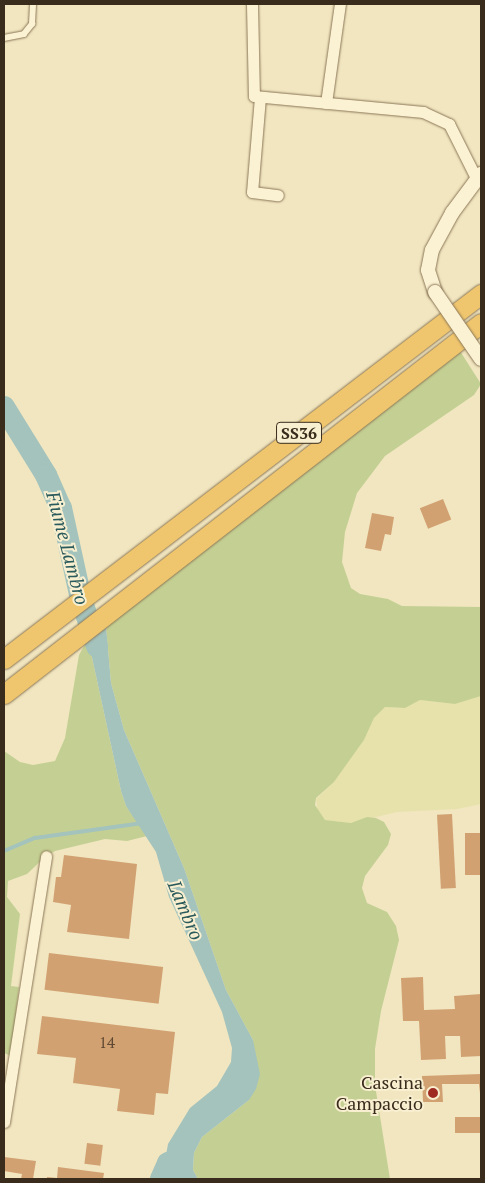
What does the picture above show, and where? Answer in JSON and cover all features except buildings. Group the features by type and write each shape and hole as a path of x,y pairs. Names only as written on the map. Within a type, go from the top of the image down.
{"highway":[{"path":"430,332 462,298 481,283"},
{"name":"SS36","path":"4,659 481,294"},
{"name":"SS36","path":"4,694 481,323"}],"street":[{"path":"252,4 254,96 423,112 438,117 456,132 468,167 479,177 452,214 432,250 428,270 435,292 481,359"},
{"path":"326,103 340,4"},
{"path":"260,97 252,192 278,194"},
{"path":"4,1122 46,856"}],"lane":[{"path":"4,38 24,34 32,24 33,4"}],"shaded area":[{"path":"481,696 481,804 457,809 397,812 351,823 325,820 318,813 316,799 334,782 364,740 374,718 385,707 405,708 420,700 455,704"}],"green space":[{"path":"460,351 481,384 474,395 385,456 357,493 345,532 342,562 351,588 360,594 388,599 402,606 481,607 481,696 455,704 420,700 405,708 385,707 374,718 364,740 334,782 316,798 315,805 325,820 351,823 367,817 376,818 384,822 391,834 388,845 365,876 362,888 367,903 387,912 396,926 399,940 381,1011 375,1049 375,1085 390,1179 198,1179 193,1170 194,1153 202,1137 249,1100 253,1040 226,990 184,868 124,730 111,683 106,626 292,482 384,407"},
{"path":"88,639 121,791 126,806 147,836 127,841 105,839 55,851 46,856 27,874 8,881 7,897 20,914 11,986 19,987 11,1056 4,1053 4,751 20,762 33,765 55,761 65,738 79,655"}],"water":[{"path":"106,626 111,683 124,730 184,868 226,990 253,1040 260,1074 256,1089 249,1100 202,1137 194,1153 193,1170 198,1179 172,1179 165,1161 168,1144 190,1108 217,1086 231,1062 232,1048 222,1012 169,897 156,852 126,806 121,791 88,639"}],"waterway":[{"name":"Fiume Lambro","path":"4,407 46,475 61,508 81,599 97,646"},
{"path":"4,851 35,838 143,823"},
{"name":"Lambro","path":"161,1179 168,1163 176,1160"}],"place":[{"name":"Cascina Campaccio","path":"433,1093"}]}
